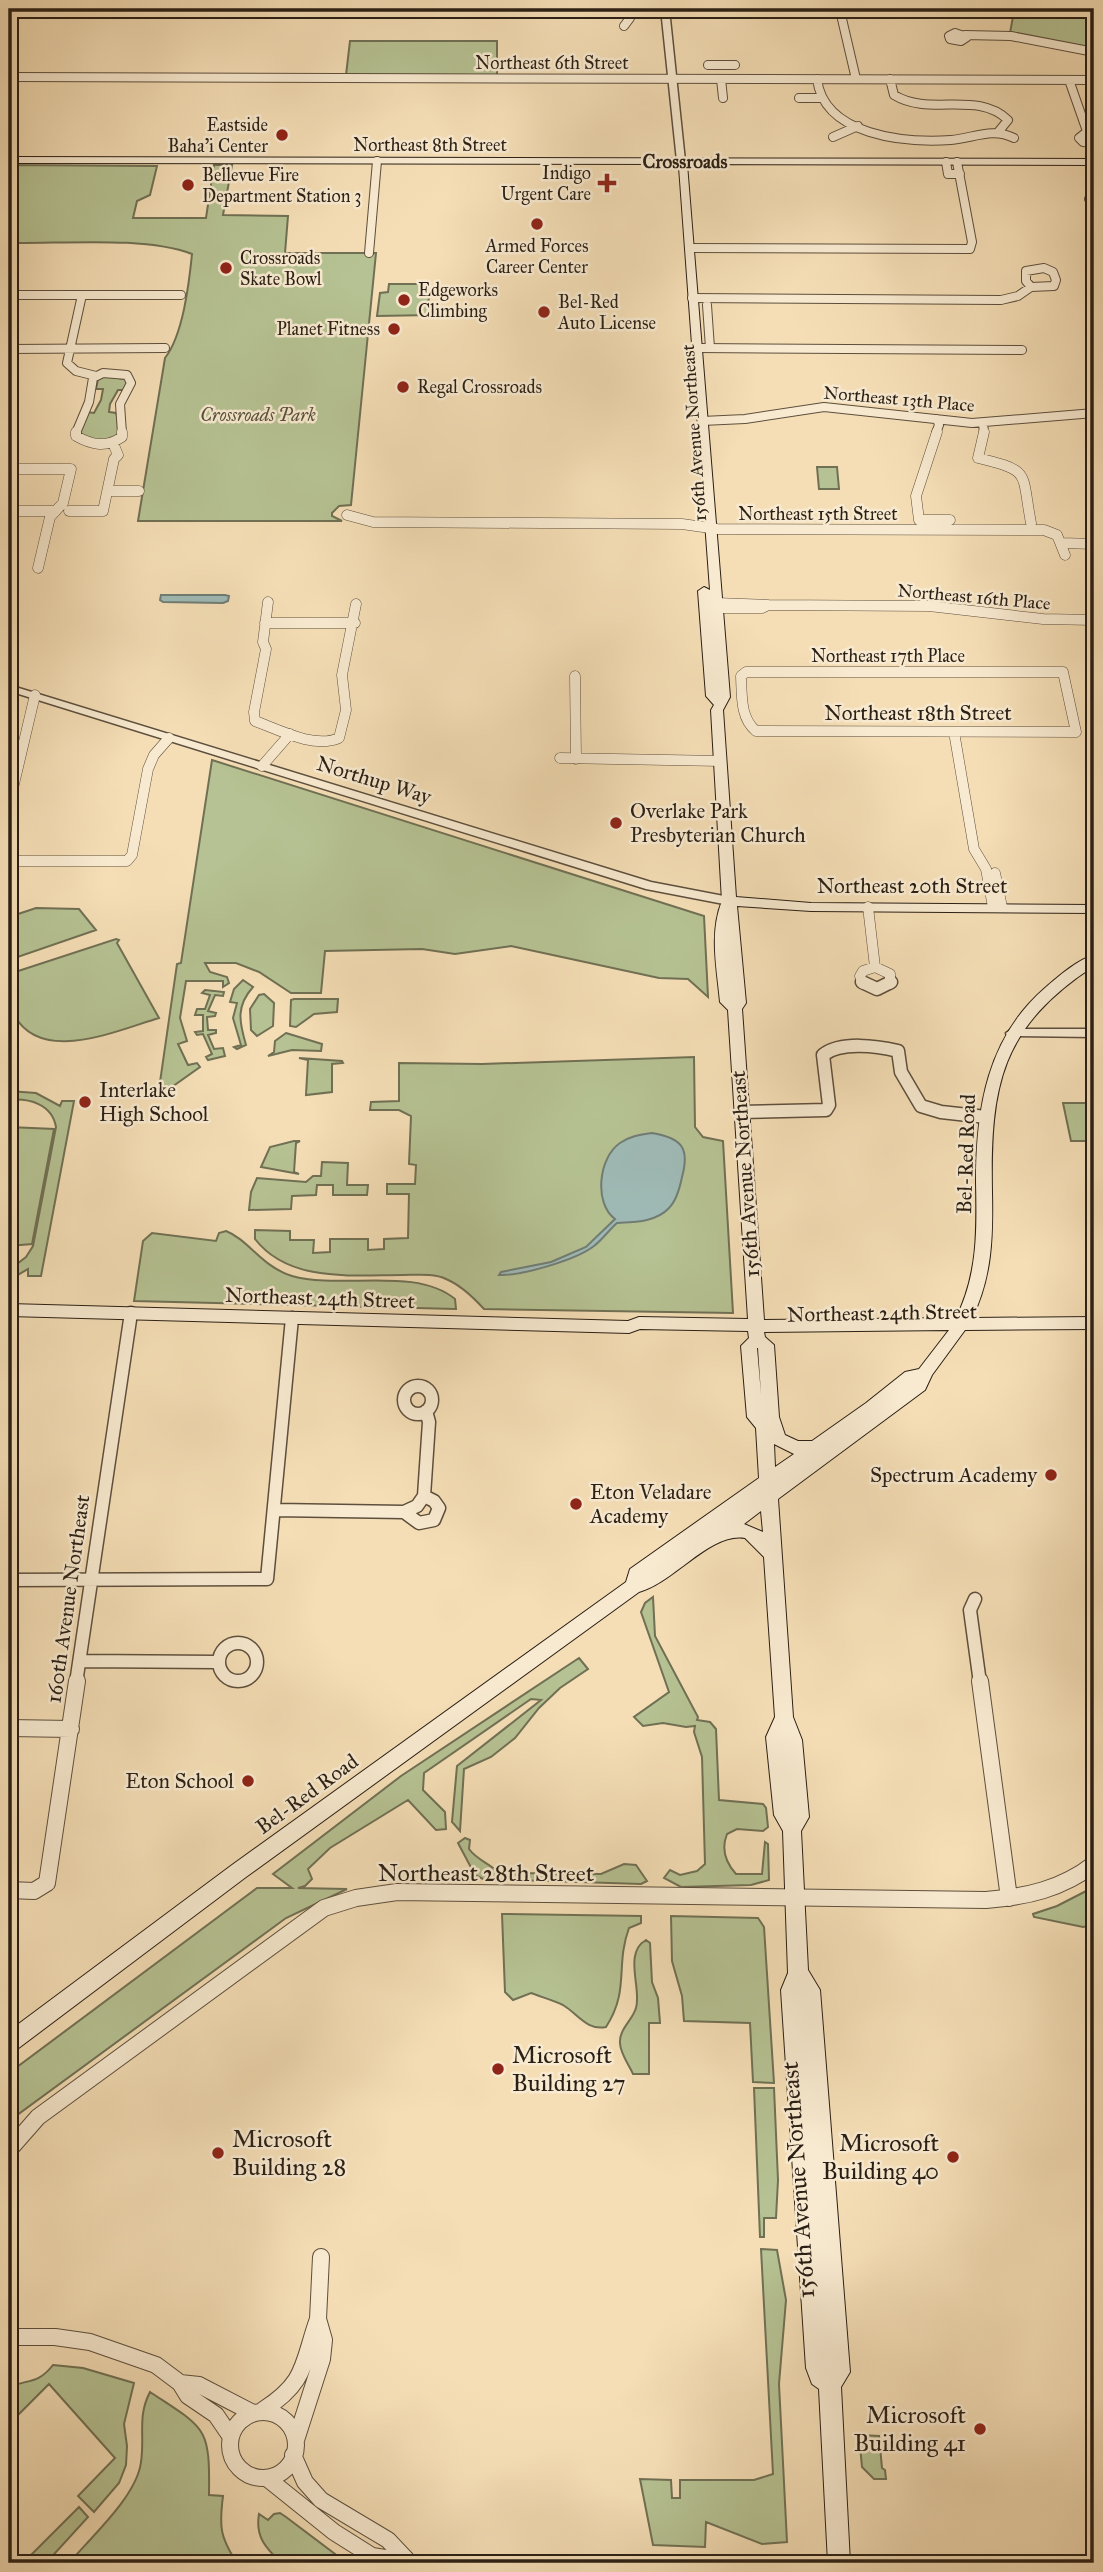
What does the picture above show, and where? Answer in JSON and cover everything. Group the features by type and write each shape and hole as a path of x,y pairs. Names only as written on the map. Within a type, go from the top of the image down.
{"main road":[{"name":"Northeast 8th Street","path":"9,160 681,161 858,164 1094,162"},
{"name":"156th Avenue Northeast","path":"719,703 712,696 705,527 702,421 704,348 692,298 684,167 681,161 676,167 681,268 705,527 712,562 724,696 719,703 729,901 722,912 725,984 727,1002 735,1008 757,1333 766,1345 768,1489 784,1717 775,1737 783,1815 792,1829 798,1973 810,1990 839,2372 830,2384 839,2563"},
{"name":"Northeast 20th Street","path":"729,901 802,907 1094,909"},
{"path":"1061,907 1094,902"},
{"name":"Bel-Red Road","path":"634,1586 636,1574 768,1489 919,1386 922,1375 956,1329 977,1285 983,1260 986,1117 990,1088 1012,1033 1051,989 1094,960"},
{"name":"Northeast 24th Street","path":"9,1310 629,1327 640,1332 757,1333 1094,1323"},
{"name":"Northeast 24th Street","path":"956,1329 1094,1332"},
{"name":"Bel-Red Road","path":"9,2043 239,1871 634,1586 649,1582 713,1537 815,1448 872,1408 911,1376 922,1375"},
{"path":"768,1421 783,1443 796,1448 815,1448"},
{"path":"713,1537 733,1530 748,1530 762,1539 773,1556"}],"street":[{"path":"624,26 630,18 629,9"},
{"name":"156th Avenue Northeast","path":"664,9 681,161"},
{"path":"842,19 856,79"},
{"path":"965,35 1011,36 1094,52"},
{"path":"708,65 735,65"},
{"path":"721,65 723,98"},
{"name":"Northeast 6th Street","path":"9,77 1094,80"},
{"path":"817,79 820,98 842,120 894,137 937,141 973,138 999,131 1008,120 990,108 949,103 930,107 910,105 894,95 890,79"},
{"path":"1069,80 1091,135 1080,136 1079,139 1094,143"},
{"path":"799,98 820,98"},
{"path":"990,108 999,102"},
{"path":"833,137 858,126"},
{"path":"999,131 1014,138"},
{"path":"690,248 970,249 972,242 960,174 948,162 937,141"},
{"path":"369,253 377,161"},
{"path":"948,162 948,174 960,174"},
{"path":"692,298 1010,299 1031,287"},
{"path":"9,295 181,295"},
{"path":"82,295 68,348 69,367 96,376 119,373 131,379 120,404 122,437 108,444 85,442 76,436 96,376"},
{"path":"707,305 704,348 1022,350"},
{"path":"9,349 165,348"},
{"name":"Northeast 13th Place","path":"702,421 737,420 807,408 834,407 984,422 1094,412"},
{"path":"937,419 939,425 916,496 919,520 950,520"},
{"path":"984,422 978,458 1018,470 1031,523"},
{"path":"69,511 103,511 114,460 108,444"},
{"path":"9,469 71,469 63,503 50,517 38,568"},
{"path":"107,491 139,491"},
{"path":"9,511 55,511"},
{"name":"Northeast 15th Street","path":"347,515 373,522 1044,530 1055,532 1062,543"},
{"path":"1065,555 1062,543 1094,544"},
{"path":"268,602 262,642 266,649 254,718 259,724 328,743 339,738 346,703 341,688 345,651 355,623 356,604"},
{"name":"Northeast 16th Place","path":"716,606 929,606 1043,620 1094,620"},
{"path":"265,623 355,623"},
{"name":"Northeast 17th Place","path":"742,702 741,676 750,672 1063,672"},
{"name":"Northeast 18th Street","path":"742,702 747,724 756,731 1076,732 1063,672"},
{"path":"575,676 576,758"},
{"name":"Northup Way","path":"9,688 650,886 729,901"},
{"path":"9,804 35,695"},
{"path":"719,703 742,702"},
{"path":"954,732 974,849 986,869 997,907"},
{"path":"262,766 290,734"},
{"path":"9,861 127,861 132,855 150,762 169,737"},
{"path":"560,758 720,761"},
{"path":"868,907 875,967"},
{"path":"1012,1033 1094,1033"},
{"path":"740,1112 826,1110 829,1105 823,1055 825,1052 832,1048 882,1047 898,1051 901,1072 921,1106 941,1112 986,1117"},
{"name":"160th Avenue Northeast","path":"9,1890 34,1891 47,1883 131,1314"},
{"path":"9,1580 267,1579 276,1510 292,1318"},
{"path":"276,1510 415,1505 433,1500 439,1508 439,1515 433,1521 424,1525 415,1523 415,1505 429,1422 426,1411"},
{"path":"975,1599 970,1610 1009,1898"},
{"path":"80,1661 217,1662"},
{"path":"9,1728 71,1729"},
{"path":"796,1898 986,1900 1029,1896 1062,1885 1094,1864"},
{"name":"Northeast 28th Street","path":"9,2150 38,2117 324,1908 356,1898 397,1892 796,1898"},
{"path":"268,2479 279,2474 294,2450 300,2422 322,2359 324,2340 318,2319 321,2257"},
{"path":"318,2319 310,2337 306,2367 296,2386 283,2399 236,2427 231,2437 232,2459 237,2469 246,2476 268,2479 334,2532 372,2556 412,2561"},
{"path":"9,2337 55,2337 90,2342 156,2365 180,2383 188,2396 216,2415 231,2437"},
{"path":"180,2383 198,2385 258,2412 273,2411 290,2423 294,2450 305,2482 321,2500 388,2540 412,2561"}],"green space":[{"path":"1094,9 1094,48 1010,33 1014,11"},
{"path":"350,41 497,41 497,75 346,75"},
{"name":"Crossroads Park","path":"9,165 157,166 150,195 137,201 133,218 206,218 214,165 232,165 223,215 288,216 285,253 376,253 351,505 339,506 332,513 332,516 342,521 138,521 165,358 181,323 192,254 173,248 127,243 9,243"},
{"name":"Edgeworks Climbing","path":"389,284 425,284 425,295 429,296 428,306 432,307 432,315 377,316 380,293 388,292"},
{"path":"103,376 125,379 128,383 125,390 118,390 110,404 109,412 116,413 120,426 117,439 90,441 79,432 87,412 94,413 101,400 103,389 96,389 98,379"},
{"path":"817,467 837,467 839,489 819,489"},
{"path":"212,760 704,916 708,997 688,979 659,978 511,946 455,954 422,949 325,951 321,993 291,993 259,972 236,963 205,963 210,972 227,977 229,983 223,987 223,981 186,981 180,1018 187,1041 178,1044 188,1065 197,1063 200,1067 169,1089 159,1089 177,964 181,963"},
{"path":"36,908 79,909 96,930 9,960 9,917"},
{"path":"119,940 117,943 159,1018 99,1037 77,1040 56,1041 37,1036 21,1025 9,1002 9,974"},
{"path":"243,980 253,987 241,1007 246,1045 237,1049 234,1047 241,1045 233,1018 237,1003 230,1002 234,989"},
{"path":"205,990 224,992 223,996 215,995 208,1011 216,1013 215,1016 207,1017 208,1030 216,1030 216,1033 208,1035 214,1049 223,1048 225,1056 208,1060 206,1057 212,1054 203,1034 197,1035 195,1032 203,1031 203,1015 195,1015 197,1009 205,1009 210,995 202,993"},
{"path":"264,994 274,1003 273,1026 257,1036 251,1030 250,1009 259,995"},
{"path":"338,999 337,1012 314,1014 296,1027 290,1026 291,1000"},
{"path":"286,1033 322,1044 321,1051 292,1050 268,1056 274,1052 275,1041"},
{"path":"694,1057 695,1127 703,1137 723,1141 733,1313 484,1309 462,1288 441,1277 323,1274 285,1263 269,1253 255,1239 255,1230 290,1231 290,1240 314,1240 313,1253 330,1252 330,1239 368,1239 368,1250 384,1249 384,1239 408,1238 409,1194 387,1194 387,1184 415,1184 416,1165 409,1164 411,1116 399,1110 370,1110 371,1102 399,1101 399,1063 482,1064"},
{"path":"299,1058 342,1061 343,1063 332,1064 332,1092 306,1095 308,1060"},
{"path":"9,1091 36,1093 60,1106 62,1101 74,1101 41,1276 28,1276 28,1269 9,1280 9,1270 26,1257 33,1246 56,1127 54,1119 45,1108 24,1100 9,1100"},
{"path":"1063,1103 1094,1103 1094,1141 1071,1141"},
{"path":"9,1127 54,1129 32,1244 9,1246"},
{"path":"300,1141 296,1143 294,1172 299,1174 261,1167 270,1147"},
{"path":"322,1162 348,1163 347,1185 368,1185 367,1195 333,1195 333,1185 317,1185 316,1195 292,1196 291,1209 249,1210 251,1192 257,1178 306,1182 313,1176 321,1176"},
{"path":"226,1231 272,1266 292,1276 311,1280 420,1283 439,1289 455,1299 456,1309 134,1301 143,1241 152,1233 216,1241 219,1233"},
{"path":"653,1597 655,1636 698,1717 697,1720 710,1722 716,1729 719,1800 763,1804 766,1808 768,1827 763,1831 737,1829 727,1834 724,1845 727,1860 736,1874 762,1874 765,1842 768,1844 769,1880 751,1885 681,1887 664,1878 670,1870 680,1875 697,1871 705,1864 702,1757 694,1732 695,1726 663,1723 643,1726 634,1717 669,1692 641,1612 645,1603"},
{"path":"579,1658 588,1669 560,1688 539,1708 515,1738 491,1757 464,1769 460,1831 452,1822 457,1766 541,1700 531,1699 424,1773 423,1790 445,1812 446,1829 436,1830 408,1800 330,1848 308,1869 312,1879 305,1886 298,1888 347,1889 286,1918 9,2121 9,2073 257,1888 292,1888 273,1874 401,1776"},
{"path":"465,1838 470,1840 469,1849 472,1853 499,1873 601,1874 624,1864 636,1865 647,1881 641,1884 483,1879 475,1875 458,1843"},
{"path":"1094,1887 1094,1925 1083,1927 1034,1917 1033,1914 1057,1906"},
{"path":"502,1914 641,1916 641,1923 629,1928 618,2001 606,2027 593,2027 563,2005 531,1993 513,2000 505,1992"},
{"path":"671,1916 758,1918 764,1927 774,2083 753,2082 750,2023 684,2021 682,1996 672,1961"},
{"path":"646,1940 650,1943 652,1982 658,1998 660,2023 649,2023 649,2074 633,2074 621,2051 620,2038 636,2008 634,1962 639,1946"},
{"path":"754,2088 774,2088 778,2180 776,2218 764,2218 764,2237 760,2237"},
{"path":"761,2249 777,2250 786,2300 779,2384 787,2542 762,2544 706,2522 705,2547 653,2545 640,2479 671,2480 672,2498 680,2498 680,2480 754,2480 773,2474"},
{"path":"53,2365 83,2368 134,2383 124,2424 126,2465 119,2483 94,2512 78,2496 115,2458 49,2384 9,2424 9,2387 38,2378"},
{"path":"150,2392 183,2414 201,2432 208,2455 209,2495 223,2496 222,2531 237,2563 69,2563 122,2502 138,2475 144,2410"},
{"path":"859,2435 879,2436 882,2468 885,2470 886,2479 874,2479 862,2467"},
{"path":"79,2507 88,2517 46,2563 23,2563"},
{"path":"280,2513 347,2563 281,2563 263,2542 258,2522 259,2514 268,2520 274,2514"}],"water":[{"path":"161,595 229,596 228,601 223,603 163,602 160,600"},
{"path":"652,1133 677,1141 684,1152 684,1167 676,1198 664,1213 638,1222 617,1223 594,1246 562,1262 534,1270 499,1275 501,1272 551,1262 586,1247 615,1219 608,1212 602,1192 601,1181 607,1159 620,1143 635,1136"}],"place":[{"name":"Eastside Baha'i Center","path":"282,135"},
{"name":"Indigo Urgent Care","path":"607,183"},
{"name":"Bellevue Fire Department Station 3","path":"188,185"},
{"name":"Armed Forces Career Center","path":"537,224"},
{"name":"Crossroads Skate Bowl","path":"226,268"},
{"name":"Edgeworks Climbing","path":"404,300"},
{"name":"Bel-Red Auto License","path":"544,312"},
{"name":"Planet Fitness","path":"394,329"},
{"name":"Regal Crossroads","path":"403,387"},
{"name":"Overlake Park Presbyterian Church","path":"616,823"},
{"name":"Interlake High School","path":"85,1102"},
{"name":"Spectrum Academy","path":"1051,1475"},
{"name":"Eton Veladare Academy","path":"576,1504"},
{"name":"Eton School","path":"248,1781"},
{"name":"Microsoft Building 27","path":"498,2069"},
{"name":"Microsoft Building 28","path":"218,2153"},
{"name":"Microsoft Building 40","path":"953,2157"},
{"name":"Microsoft Building 41","path":"980,2429"}],"district":[{"name":"Crossroads","path":"685,161"}]}
